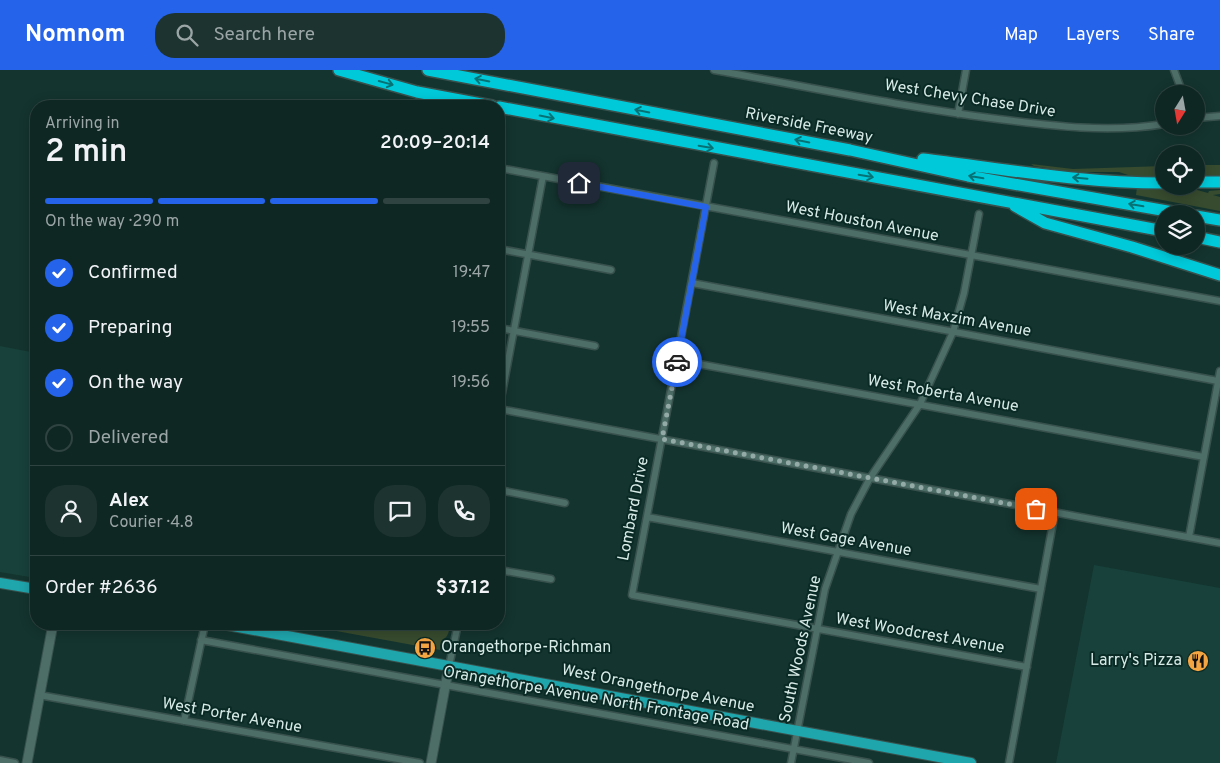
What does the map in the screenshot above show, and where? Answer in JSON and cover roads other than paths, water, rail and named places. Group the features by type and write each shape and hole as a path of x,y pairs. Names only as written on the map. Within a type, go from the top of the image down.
{"highway":[{"path":"339,70 417,92 460,100"},
{"name":"Riverside Freeway","path":"428,70 850,150 968,176 1155,209"},
{"path":"505,109 1155,229"},
{"path":"850,150 1074,178 1155,183"},
{"path":"1205,182 1220,182"},
{"path":"1007,202 1045,223 1220,275"},
{"path":"1205,218 1220,220"},
{"path":"1205,239 1220,242"}],"main road":[{"path":"0,583 30,588"},
{"name":"West Orangethorpe Avenue","path":"254,630 971,763"}],"street":[{"name":"West Chevy Chase Drive","path":"714,70 958,114 1069,128 1155,126"},
{"path":"958,114 966,70"},
{"path":"1174,70 1180,85"},
{"path":"1205,117 1220,116"},
{"name":"Lombard Drive","path":"632,595 714,163"},
{"name":"West Houston Avenue","path":"505,169 1220,301"},
{"path":"505,376 543,176"},
{"name":"South Woods Avenue","path":"791,763 825,589 851,514 870,478 920,404 953,332 964,293 979,214"},
{"path":"505,250 611,270"},
{"name":"West Maxzim Avenue","path":"692,283 1218,381"},
{"path":"505,329 595,346"},
{"name":"West Roberta Avenue","path":"677,360 1204,457"},
{"path":"1189,537 1220,372"},
{"path":"505,410 1220,543"},
{"path":"505,491 565,503"},
{"path":"1009,763 1055,512"},
{"name":"West Gage Avenue","path":"647,517 1041,589"},
{"path":"505,571 551,579"},
{"name":"West Woodcrest Avenue","path":"632,595 1027,667"},
{"path":"27,763 52,630"},
{"path":"184,721 204,630"},
{"path":"431,763 457,630"},
{"name":"Orangethorpe Avenue North Frontage Road","path":"201,640 868,763"},
{"name":"West Porter Avenue","path":"40,695 420,763"},
{"path":"0,760 15,763"}],"place":[{"name":"Orangethorpe-Richman","path":"425,648"},
{"name":"Larry's Pizza","path":"1198,661"}]}
